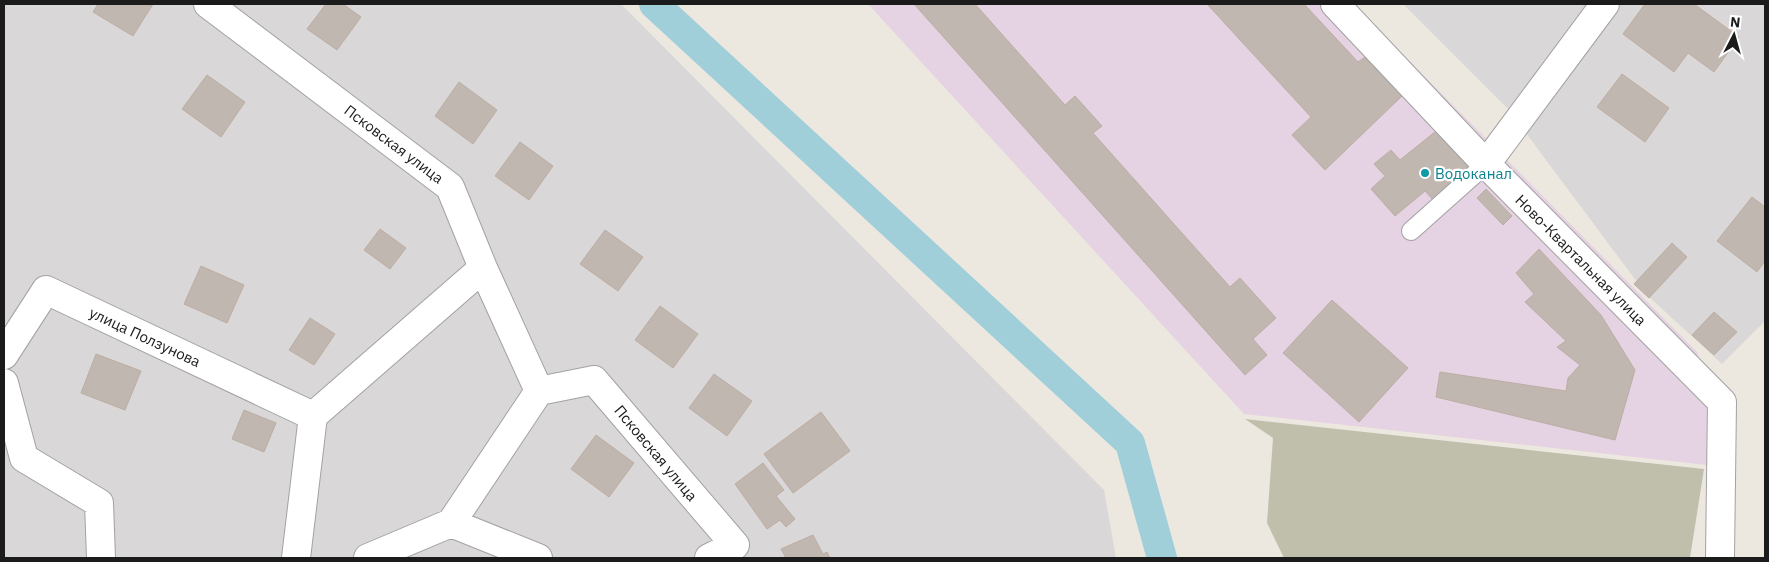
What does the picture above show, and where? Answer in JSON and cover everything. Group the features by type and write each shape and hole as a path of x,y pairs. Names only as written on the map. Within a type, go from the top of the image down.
{"street":[{"name":"Псковская улица","path":"208,4 450,187 483,268 539,391 594,380 738,552 710,558"},
{"name":"Ново-Квартальная улица","path":"1335,4 1486,164 1722,402 1720,558"},
{"path":"1486,164 1605,4"},
{"path":"296,558 313,416 483,268"},
{"name":"улица Ползунова","path":"4,355 46,290 313,416"},
{"path":"4,383 24,458 99,503 101,558"},
{"path":"368,558 452,523 539,391"},
{"path":"452,523 538,558"}],"lane":[{"path":"1411,231 1486,164"}],"shaded area":[{"path":"4,4 621,4 1104,490 1116,558 4,558"},
{"path":"868,4 1353,4 1697,352 1715,402 1707,465 1244,414"},
{"path":"1403,4 1765,4 1765,321 1722,364 1646,294 1508,109"},
{"path":"1245,419 1704,469 1690,558 1284,558 1267,523 1273,438"}],"building":[{"path":"98,4 153,4 133,36 93,12"},
{"path":"326,4 343,4 361,17 337,50 307,29"},
{"path":"914,4 975,4 1065,105 1075,96 1102,126 1093,133 1230,287 1240,278 1276,318 1253,339 1267,355 1245,375"},
{"path":"1207,4 1304,4 1358,62 1365,57 1402,96 1325,170 1292,135 1311,117"},
{"path":"1645,4 1694,4 1739,37 1714,72 1688,53 1674,72 1623,34"},
{"path":"1622,74 1669,108 1645,142 1597,107"},
{"path":"207,75 245,102 221,137 182,109"},
{"path":"459,82 497,110 473,144 435,116"},
{"name":"Водоканал","path":"1436,131 1471,169 1435,202 1425,191 1395,216 1371,189 1385,176 1374,164 1391,150 1400,160"},
{"path":"520,142 553,166 529,200 495,176"},
{"path":"1486,189 1512,216 1503,225 1477,198"},
{"path":"1752,197 1765,207 1765,261 1757,272 1717,241"},
{"path":"380,229 406,248 390,269 364,250"},
{"path":"605,230 643,257 618,291 580,264"},
{"path":"1672,243 1687,257 1649,298 1634,284"},
{"path":"1539,249 1601,315 1635,370 1615,440 1436,397 1440,372 1566,391 1568,378 1580,365 1557,347 1566,341 1525,302 1534,294 1516,273"},
{"path":"201,266 244,285 227,323 184,304"},
{"path":"1332,300 1408,368 1359,422 1283,353"},
{"path":"660,306 698,334 673,368 635,340"},
{"path":"1714,312 1737,332 1714,355 1692,335"},
{"path":"310,318 335,334 314,365 289,350"},
{"path":"96,354 141,371 125,410 81,393"},
{"path":"714,374 752,401 727,436 689,408"},
{"path":"244,410 276,423 264,452 232,439"},
{"path":"821,412 850,451 793,493 764,454"},
{"path":"596,435 634,463 609,497 571,469"},
{"path":"763,463 784,490 776,496 795,519 786,527 780,520 767,529 735,484"},
{"path":"813,535 823,554 827,552 830,558 786,558 781,549"}],"waterway":[{"path":"654,4 1130,443 1162,558"}],"place":[{"name":"Водоканал","path":"1425,173"}]}
